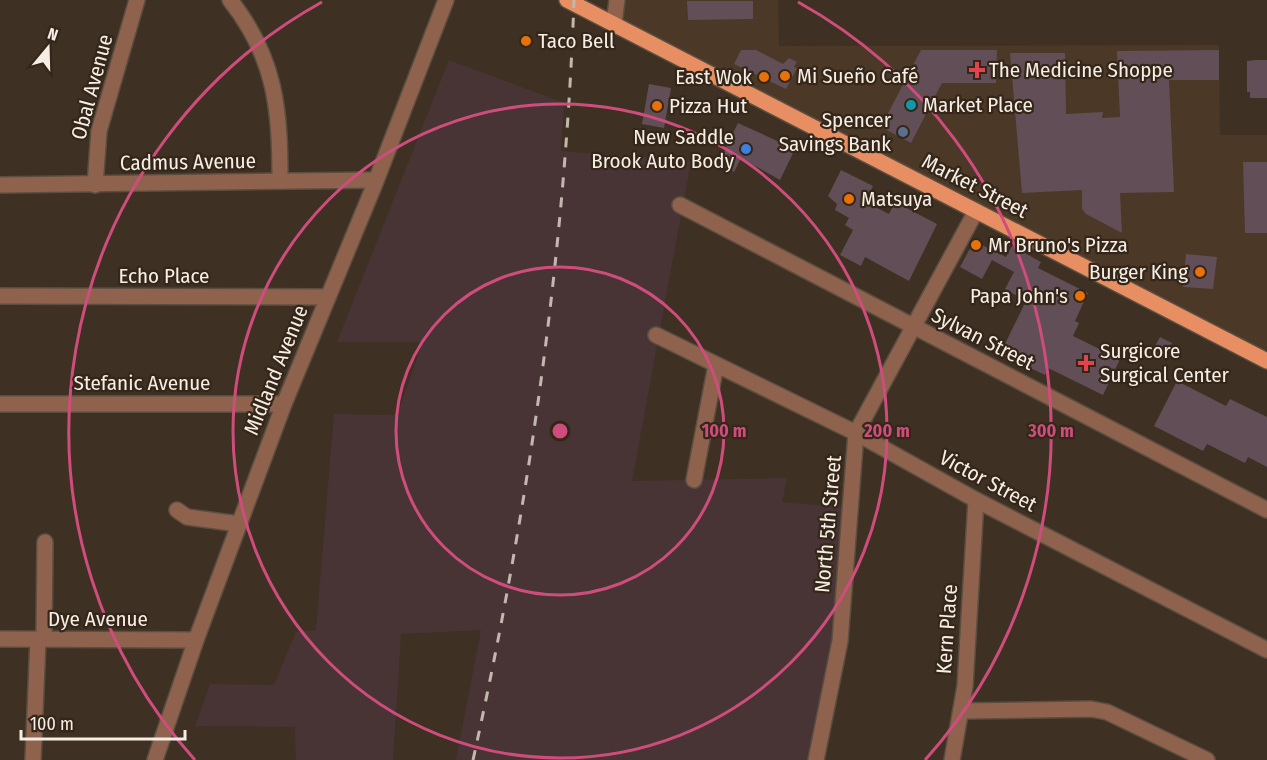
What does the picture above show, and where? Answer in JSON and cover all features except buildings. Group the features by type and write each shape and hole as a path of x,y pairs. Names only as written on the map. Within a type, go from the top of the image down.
{"main road":[{"name":"Market Street","path":"567,0 1267,361"}],"street":[{"name":"Obal Avenue","path":"95,185 99,131 137,0"},
{"path":"230,0 255,37 273,82 280,126 280,181"},
{"name":"Midland Avenue","path":"155,760 196,640 284,404 376,180 446,0"},
{"path":"614,24 617,0"},
{"name":"Cadmus Avenue","path":"0,185 376,180"},
{"name":"Sylvan Street","path":"680,205 1267,510"},
{"name":"North 5th Street","path":"816,760 840,641 856,433 976,211"},
{"name":"Echo Place","path":"0,296 328,297"},
{"name":"Victor Street","path":"656,335 856,433 976,500 1267,650"},
{"path":"694,480 716,365"},
{"name":"Stefanic Avenue","path":"0,404 284,404"},
{"name":"Kern Place","path":"952,760 962,711 976,500"},
{"path":"177,510 188,517 239,524"},
{"path":"33,760 45,542"},
{"name":"Dye Avenue","path":"0,639 196,640"},
{"path":"962,711 1091,709 1107,712 1207,760"}],"shaded area":[{"path":"618,0 778,0 779,46 1219,45 1220,135 1267,135 1267,355 618,21"},
{"path":"449,60 564,103 561,151 691,161 632,481 787,478 782,502 850,508 820,760 456,760 481,630 401,634 393,760 296,760 295,727 195,726 210,684 274,685 296,632 316,630 334,414 397,415 423,342 337,342"}],"railway":[{"path":"473,760 511,572 541,382 562,191 574,0"}],"place":[{"name":"Taco Bell","path":"526,41"},
{"name":"The Medicine Shoppe","path":"977,70"},
{"name":"Mi Sueño Café","path":"785,76"},
{"name":"East Wok","path":"764,77"},
{"name":"Market Place","path":"911,105"},
{"name":"Pizza Hut","path":"657,106"},
{"name":"Spencer Savings Bank","path":"903,132"},
{"name":"New Saddle Brook Auto Body","path":"746,149"},
{"name":"Matsuya","path":"849,199"},
{"name":"Mr Bruno's Pizza","path":"976,245"},
{"name":"Burger King","path":"1200,272"},
{"name":"Papa John's","path":"1080,296"},
{"name":"Surgicore Surgical Center","path":"1086,363"}]}
